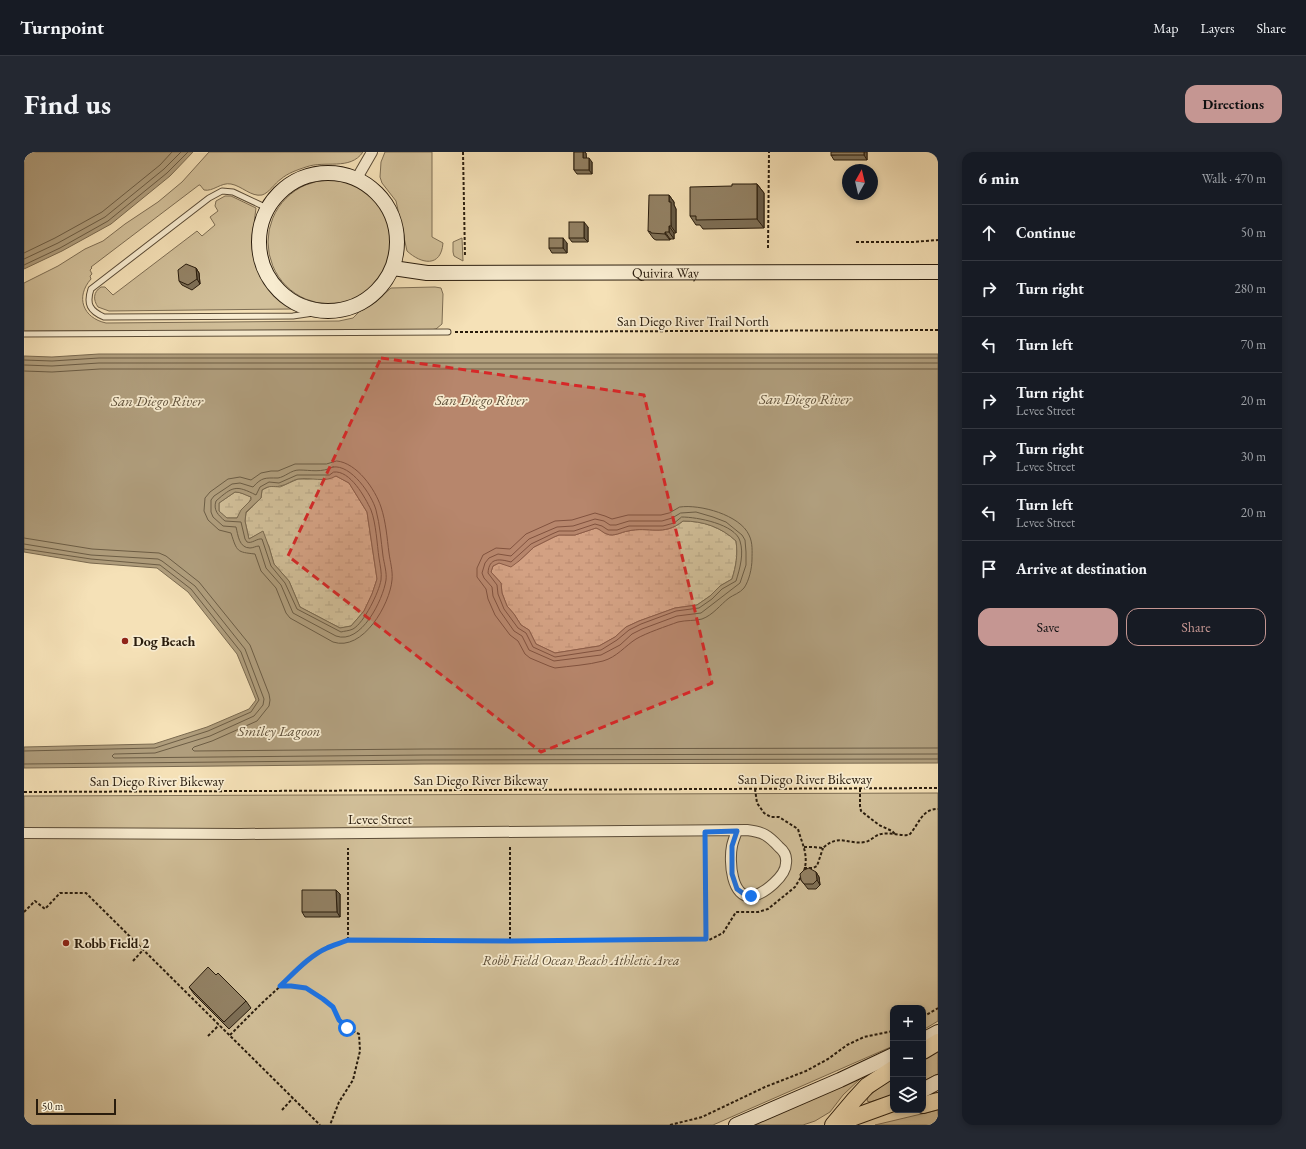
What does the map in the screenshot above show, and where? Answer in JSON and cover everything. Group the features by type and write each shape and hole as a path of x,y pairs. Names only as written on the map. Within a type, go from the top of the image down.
{"main road":[{"path":"926,1049 938,1042"},
{"path":"832,1125 867,1086 890,1071"},
{"path":"926,1104 938,1101"},
{"path":"832,1125 890,1104"}],"street":[{"path":"357,178 372,152"},
{"path":"316,173 337,173 357,178 372,188 380,196 393,216 397,233 397,251 393,268 382,286 367,300 348,309 327,312 307,308 288,299 273,285 263,267 258,247 260,227 267,208 280,191 297,179 316,173"},
{"name":"Quivira Way","path":"393,268 427,273 938,272"},
{"name":"Levee Street","path":"24,833 248,834 705,832 747,830 761,832 772,840 786,855 784,871 777,880 763,892 751,896 744,894 737,889 732,874 732,846 737,831"},
{"path":"926,1038 938,1032"},
{"path":"736,1125 840,1080 890,1056"},
{"path":"926,1088 938,1082"}],"lane":[{"path":"267,208 233,192 222,191 209,198 90,289 88,298 90,305 95,313 104,317 293,316 327,312"},
{"path":"24,334 448,332"}],"path":[{"path":"463,152 465,257"},
{"path":"768,248 769,152"},
{"path":"856,242 913,242 938,240"},
{"name":"San Diego River Trail North","path":"448,332 938,330"},
{"name":"San Diego River Bikeway","path":"24,792 938,788"},
{"path":"230,1035 280,986 315,955 325,948 348,940 709,940 723,934 736,912 758,912 768,909 795,887 806,862 804,847 798,829 779,817 771,817 760,808 757,803 755,789"},
{"path":"860,789 861,811 879,825 892,831 896,835"},
{"path":"804,847 813,846 823,848 841,840 862,843 867,842 876,835 883,834 909,835 922,815 928,811 938,809"},
{"path":"705,832 706,939"},
{"path":"510,847 510,941"},
{"path":"348,848 348,940"},
{"path":"804,868 813,868 817,866 823,848"},
{"path":"24,912 36,901 45,909 60,893 86,893 320,1125"},
{"path":"133,961 143,950"},
{"path":"280,986 306,988 333,1007 339,1020 347,1028 359,1034 360,1051 353,1080 339,1102 330,1125"},
{"path":"926,1015 938,1008"},
{"path":"208,1036 219,1024"},
{"path":"670,1125 702,1117 765,1087 806,1071 864,1037 890,1032"},
{"path":"282,1110 293,1098"}],"highlighted area":[{"path":"381,358 644,395 712,683 541,752 288,556"}],"green space":[{"path":"209,152 363,152 358,158 344,163 313,165 293,172 284,177 262,195 250,193 231,184 224,184 211,190 204,190 199,185 91,267 91,279 83,293 83,300 87,312 92,317 106,323 339,321 353,318 359,312 374,303 391,288 435,287 441,288 443,294 442,324 436,329 430,330 24,331 24,283 58,266 85,249 103,241 158,202 182,182"},
{"path":"385,152 432,152 432,237 443,243 438,257 434,260 424,261 418,259 407,251 396,201 382,183 380,177 381,162"},
{"path":"336,180 354,184 365,190 378,202 388,218 392,242 388,266 382,277 370,290 348,302 324,304 306,300 295,294 282,282 270,260 268,236 272,218 278,207 290,194 312,182"},
{"path":"225,196 231,196 256,208 254,223 254,251 257,264 269,286 278,297 291,307 291,309 109,311 98,307 95,302 95,294 98,289 105,287 113,295 197,231 202,236 215,225 210,217 218,211 215,206 216,201"},
{"path":"462,238 463,261 454,256 453,252 453,242"},
{"path":"336,476 349,483 367,512 377,579 364,611 351,626 340,628 300,607 289,581 274,564 269,547 262,532 249,539 245,521 246,513 261,498 262,490 270,486 280,487 298,479"},
{"path":"235,492 251,497 250,500 237,518 226,518 219,511 219,503"},
{"path":"683,521 698,522 711,526 724,532 736,541 737,551 735,570 732,579 720,586 710,596 697,605 675,608 639,621 626,627 615,637 599,646 555,653 536,644 529,630 521,625 507,606 502,593 501,583 491,572 493,566 499,563 504,564 519,561 534,547 559,535 575,535 596,528 610,535 636,530 663,530 676,526"},
{"name":"Robb Field Ocean Beach Athletic Area","path":"938,793 938,1021 926,1028 926,1005 890,1005 890,1047 713,1125 24,1125 24,796"},
{"path":"938,1049 938,1074 926,1080 926,1077 926,1056"},
{"path":"862,1077 843,1095 830,1112 815,1121 803,1125 750,1125"},
{"path":"890,1079 890,1096 870,1102 867,1101 868,1097"},
{"path":"938,1110 938,1125 875,1125 926,1113"}],"water":[{"path":"24,152 193,152 170,176 111,224 62,251 24,269"},
{"path":"99,354 938,354 938,763 424,764 24,768 24,747 154,744 207,727 249,709 256,700 237,654 188,592 157,568 90,563 24,552 24,356 52,357","holes":["336,476 349,483 367,512 377,579 364,611 351,626 340,628 300,607 289,581 274,564 263,531 249,539 245,521 246,512 261,498 262,490 265,488 283,485 298,479 332,478","235,492 251,497 251,500 241,510 237,518 227,518 219,511 219,503","683,521 698,522 718,529 736,541 737,551 735,570 732,579 720,586 710,596 697,605 675,608 639,621 626,627 615,637 599,646 555,653 536,644 529,630 521,625 507,606 502,593 501,583 491,572 493,566 499,563 511,567 534,547 559,535 575,535 596,528 612,535 636,530 662,530 676,526"]}],"building":[{"path":"574,152 583,152 583,158 589,158 589,170 574,170"},
{"path":"831,152 864,152 864,155 831,155"},
{"path":"732,184 757,184 757,219 696,220 696,216 690,216 690,187 732,186"},
{"path":"649,195 669,195 669,202 671,202 671,226 669,226 669,232 665,232 665,234 651,233 648,231"},
{"path":"569,222 584,222 584,238 569,238"},
{"path":"549,238 563,238 563,248 549,248"},
{"path":"186,264 196,268 197,279 188,285 179,281 178,270"},
{"path":"809,868 816,872 817,880 813,884 804,884 801,880 800,874"},
{"path":"302,890 336,890 337,912 302,912"},
{"path":"208,967 216,975 218,973 246,1001 224,1022 189,987"}],"place":[{"name":"Dog Beach","path":"125,641"},
{"name":"Robb Field 2","path":"66,943"}],"route":[{"path":"347,1028 339,1020 333,1007 306,988 280,986 310,959 325,948 348,940 510,941 706,939 705,832 737,831 732,846 732,874 737,889 744,894 751,896"}],"water label":[{"name":"San Diego River","path":"805,398"},
{"name":"San Diego River","path":"481,399"},
{"name":"San Diego River","path":"157,400"},
{"name":"Smiley Lagoon","path":"279,730"}]}
